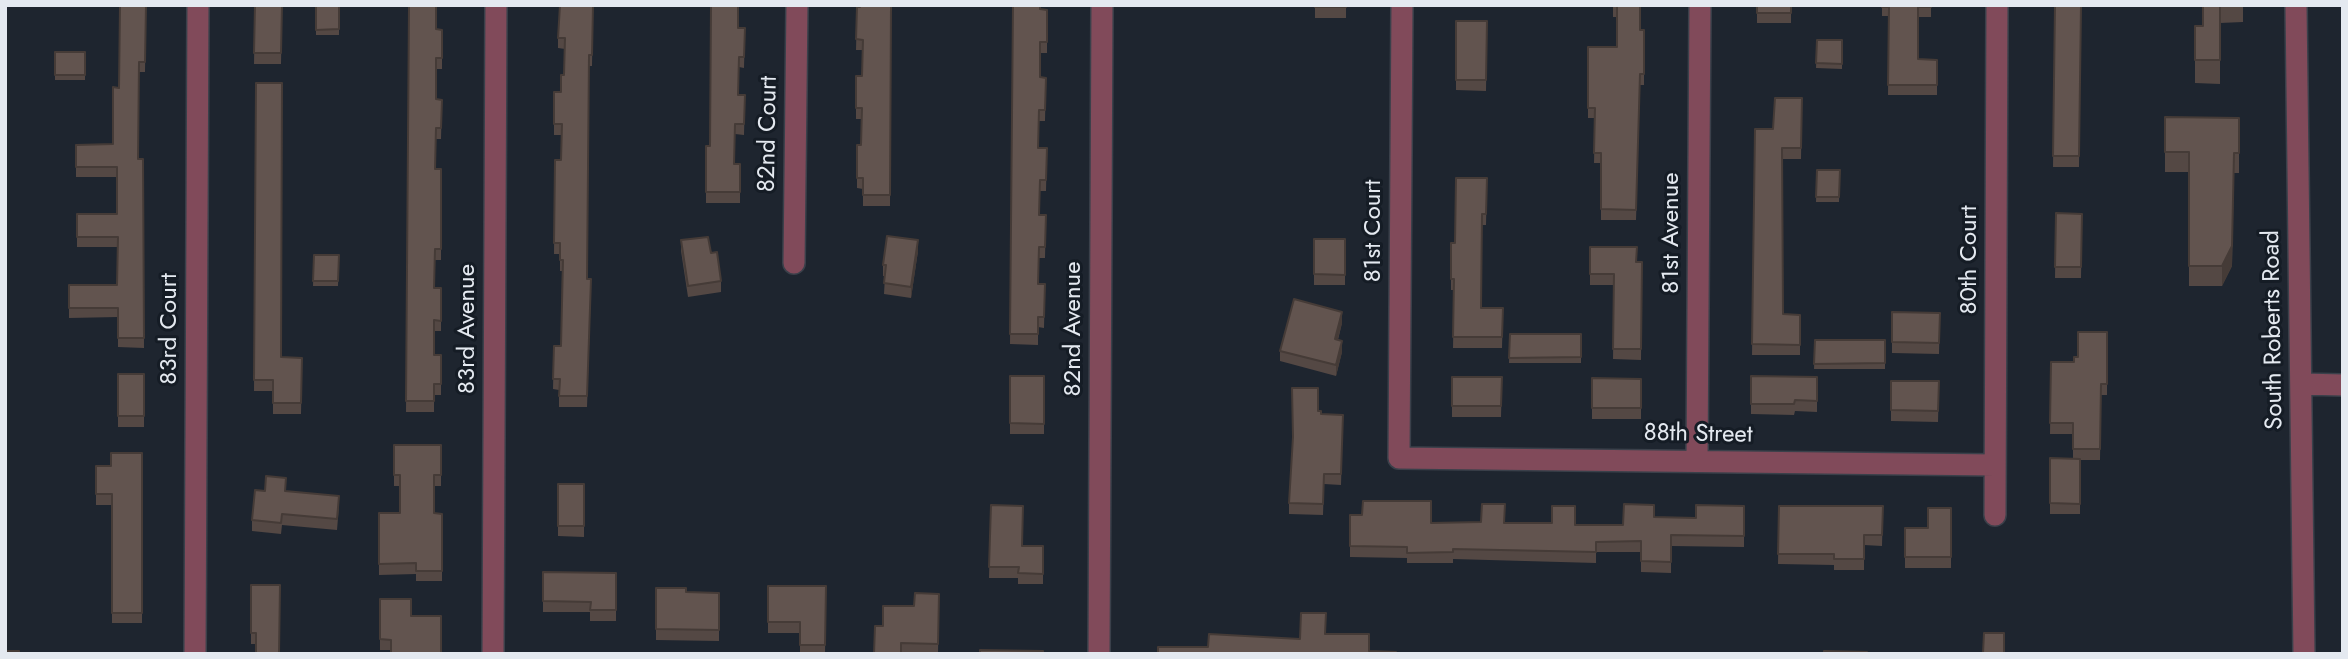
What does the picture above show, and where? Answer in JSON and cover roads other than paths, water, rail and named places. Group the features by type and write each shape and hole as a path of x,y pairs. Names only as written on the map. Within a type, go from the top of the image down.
{"street":[{"name":"83rd Court","path":"195,654 198,5"},
{"name":"83rd Avenue","path":"493,654 496,5"},
{"name":"82nd Court","path":"794,263 796,5"},
{"name":"82nd Avenue","path":"1099,654 1102,5"},
{"name":"81st Court","path":"1399,458 1402,5"},
{"name":"81st Avenue","path":"1697,461 1700,5"},
{"name":"80th Court","path":"1995,515 1997,5"},
{"name":"South Roberts Road","path":"2296,5 2304,654"},
{"path":"2301,384 2343,384"},
{"name":"88th Street","path":"1399,458 1995,465"}]}
